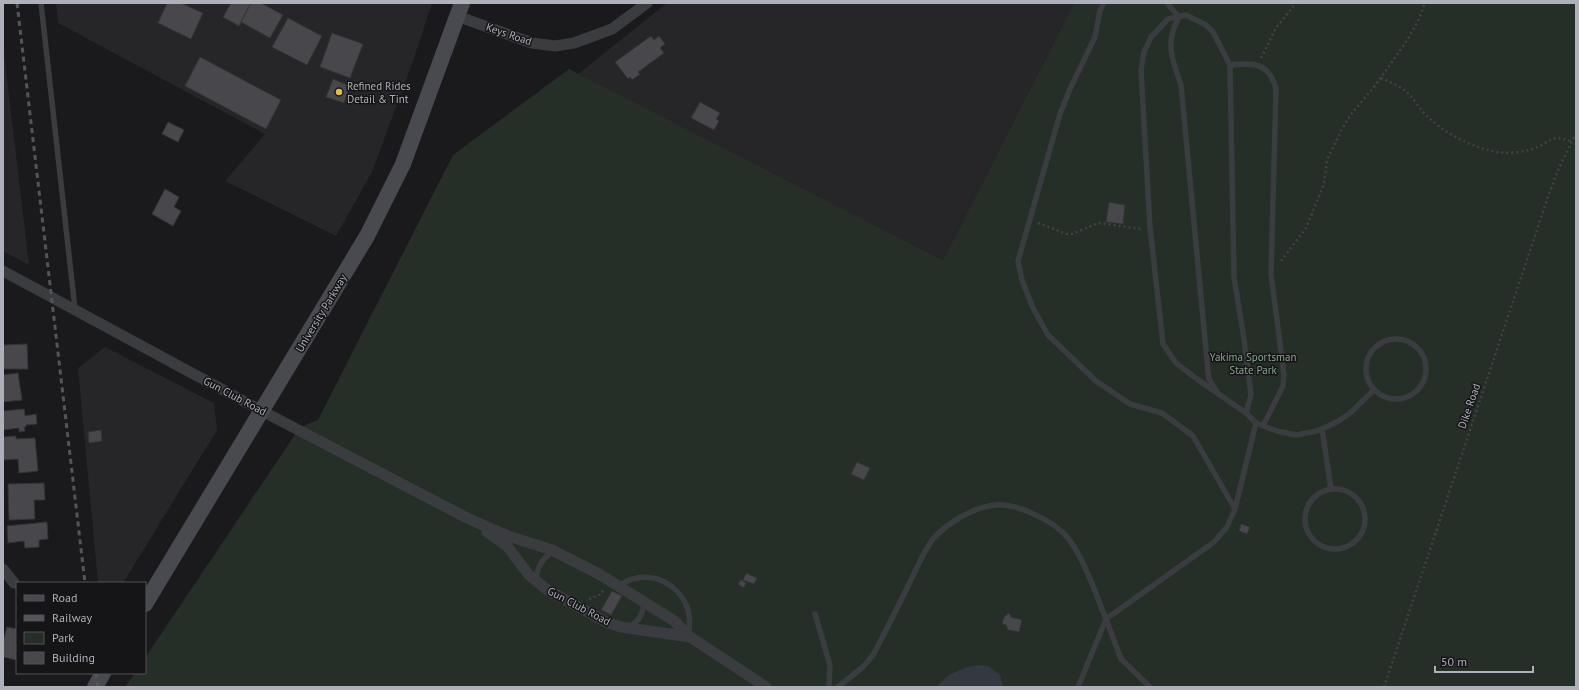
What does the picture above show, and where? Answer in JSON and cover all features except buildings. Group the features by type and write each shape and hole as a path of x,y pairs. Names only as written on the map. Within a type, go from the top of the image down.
{"main road":[{"name":"University Parkway","path":"146,602 367,236 403,164 459,9"},
{"path":"95,687 102,674"}],"street":[{"name":"Keys Road","path":"459,9 532,43 554,46 574,43 612,28 647,3"},
{"name":"Gun Club Road","path":"3,271 262,411 469,519 508,536 554,551 609,580 673,620 689,636 766,687"},
{"name":"Gun Club Road","path":"469,519 507,546 530,575 546,589 606,622 621,628 689,636"},
{"path":"3,569 14,583"}],"lane":[{"path":"41,3 75,309"},
{"path":"1104,3 1100,10 1094,37 1060,114 1018,261 1022,280 1032,306 1048,335 1096,381 1130,404 1162,413 1193,436 1236,509"},
{"path":"1167,3 1179,16"},
{"path":"1246,413 1251,395 1234,277 1230,64 1219,43 1206,25 1186,15 1179,16 1168,19 1151,37 1144,52 1141,70 1151,230 1163,344 1176,363 1246,413 1256,423 1277,432 1296,434 1322,429 1349,414 1374,390"},
{"path":"1179,16 1172,35 1172,46 1174,61 1182,85 1209,379 1218,394"},
{"path":"1230,64 1250,64 1265,69 1272,77 1276,89 1271,274 1284,375 1283,386 1263,426"},
{"path":"1397,339 1408,342 1418,349 1424,359 1426,370 1423,382 1416,391 1406,397 1395,399 1383,396 1374,390 1368,380 1366,368 1368,357 1375,347 1385,341 1397,339"},
{"path":"1078,687 1106,620 1214,542 1226,527 1236,509 1256,423"},
{"path":"1322,429 1331,489"},
{"path":"1336,488 1348,491 1358,498 1364,509 1366,521 1363,532 1356,542 1346,548 1334,550 1322,547 1312,540 1306,529 1304,518 1307,506 1314,496 1325,490 1331,489 1336,488"},
{"path":"838,687 864,666 873,655 922,556 933,539 970,511 996,505 1021,509 1047,520 1067,537 1078,553 1121,659 1150,687"},
{"path":"536,581 539,566 544,558 554,551"},
{"path":"619,586 632,578 644,576 658,580 673,588 684,600 689,612 689,636"},
{"path":"627,628 634,625 641,616 644,602"},
{"path":"815,614 830,665 829,687"}],"path":[{"path":"1258,66 1268,41 1276,28 1296,3"},
{"path":"1271,274 1306,228 1324,184 1327,160 1350,117 1381,78 1406,42 1418,21 1425,3"},
{"path":"1381,78 1402,89 1440,128 1453,136 1474,145 1498,152 1516,152 1532,149 1557,138 1562,138 1572,142"},
{"name":"Dike Road","path":"1384,687 1549,194 1559,168 1576,133"},
{"path":"1030,220 1068,234 1072,234 1098,223 1151,230"},
{"path":"574,604 602,594 609,580"}],"shaded area":[{"path":"56,3 432,3 413,61 372,172 336,236 225,181 265,134 58,23"},
{"path":"667,3 1074,3 943,260 578,74"},
{"path":"3,45 29,265 3,251"},
{"path":"105,347 214,403 217,430 124,582 98,582 78,368"},
{"path":"981,665 988,666 1000,675 1003,687 937,687 945,678 962,669"}],"green space":[{"name":"Yakima Sportsman State Park","path":"1074,3 1576,3 1576,687 125,687 134,674 146,674 146,657 300,427 318,420 453,155 569,69 943,260"}],"railway":[{"path":"17,3 85,582"},
{"path":"96,674 98,687"}],"place":[{"name":"Refined Rides Detail & Tint","path":"339,92"}]}
